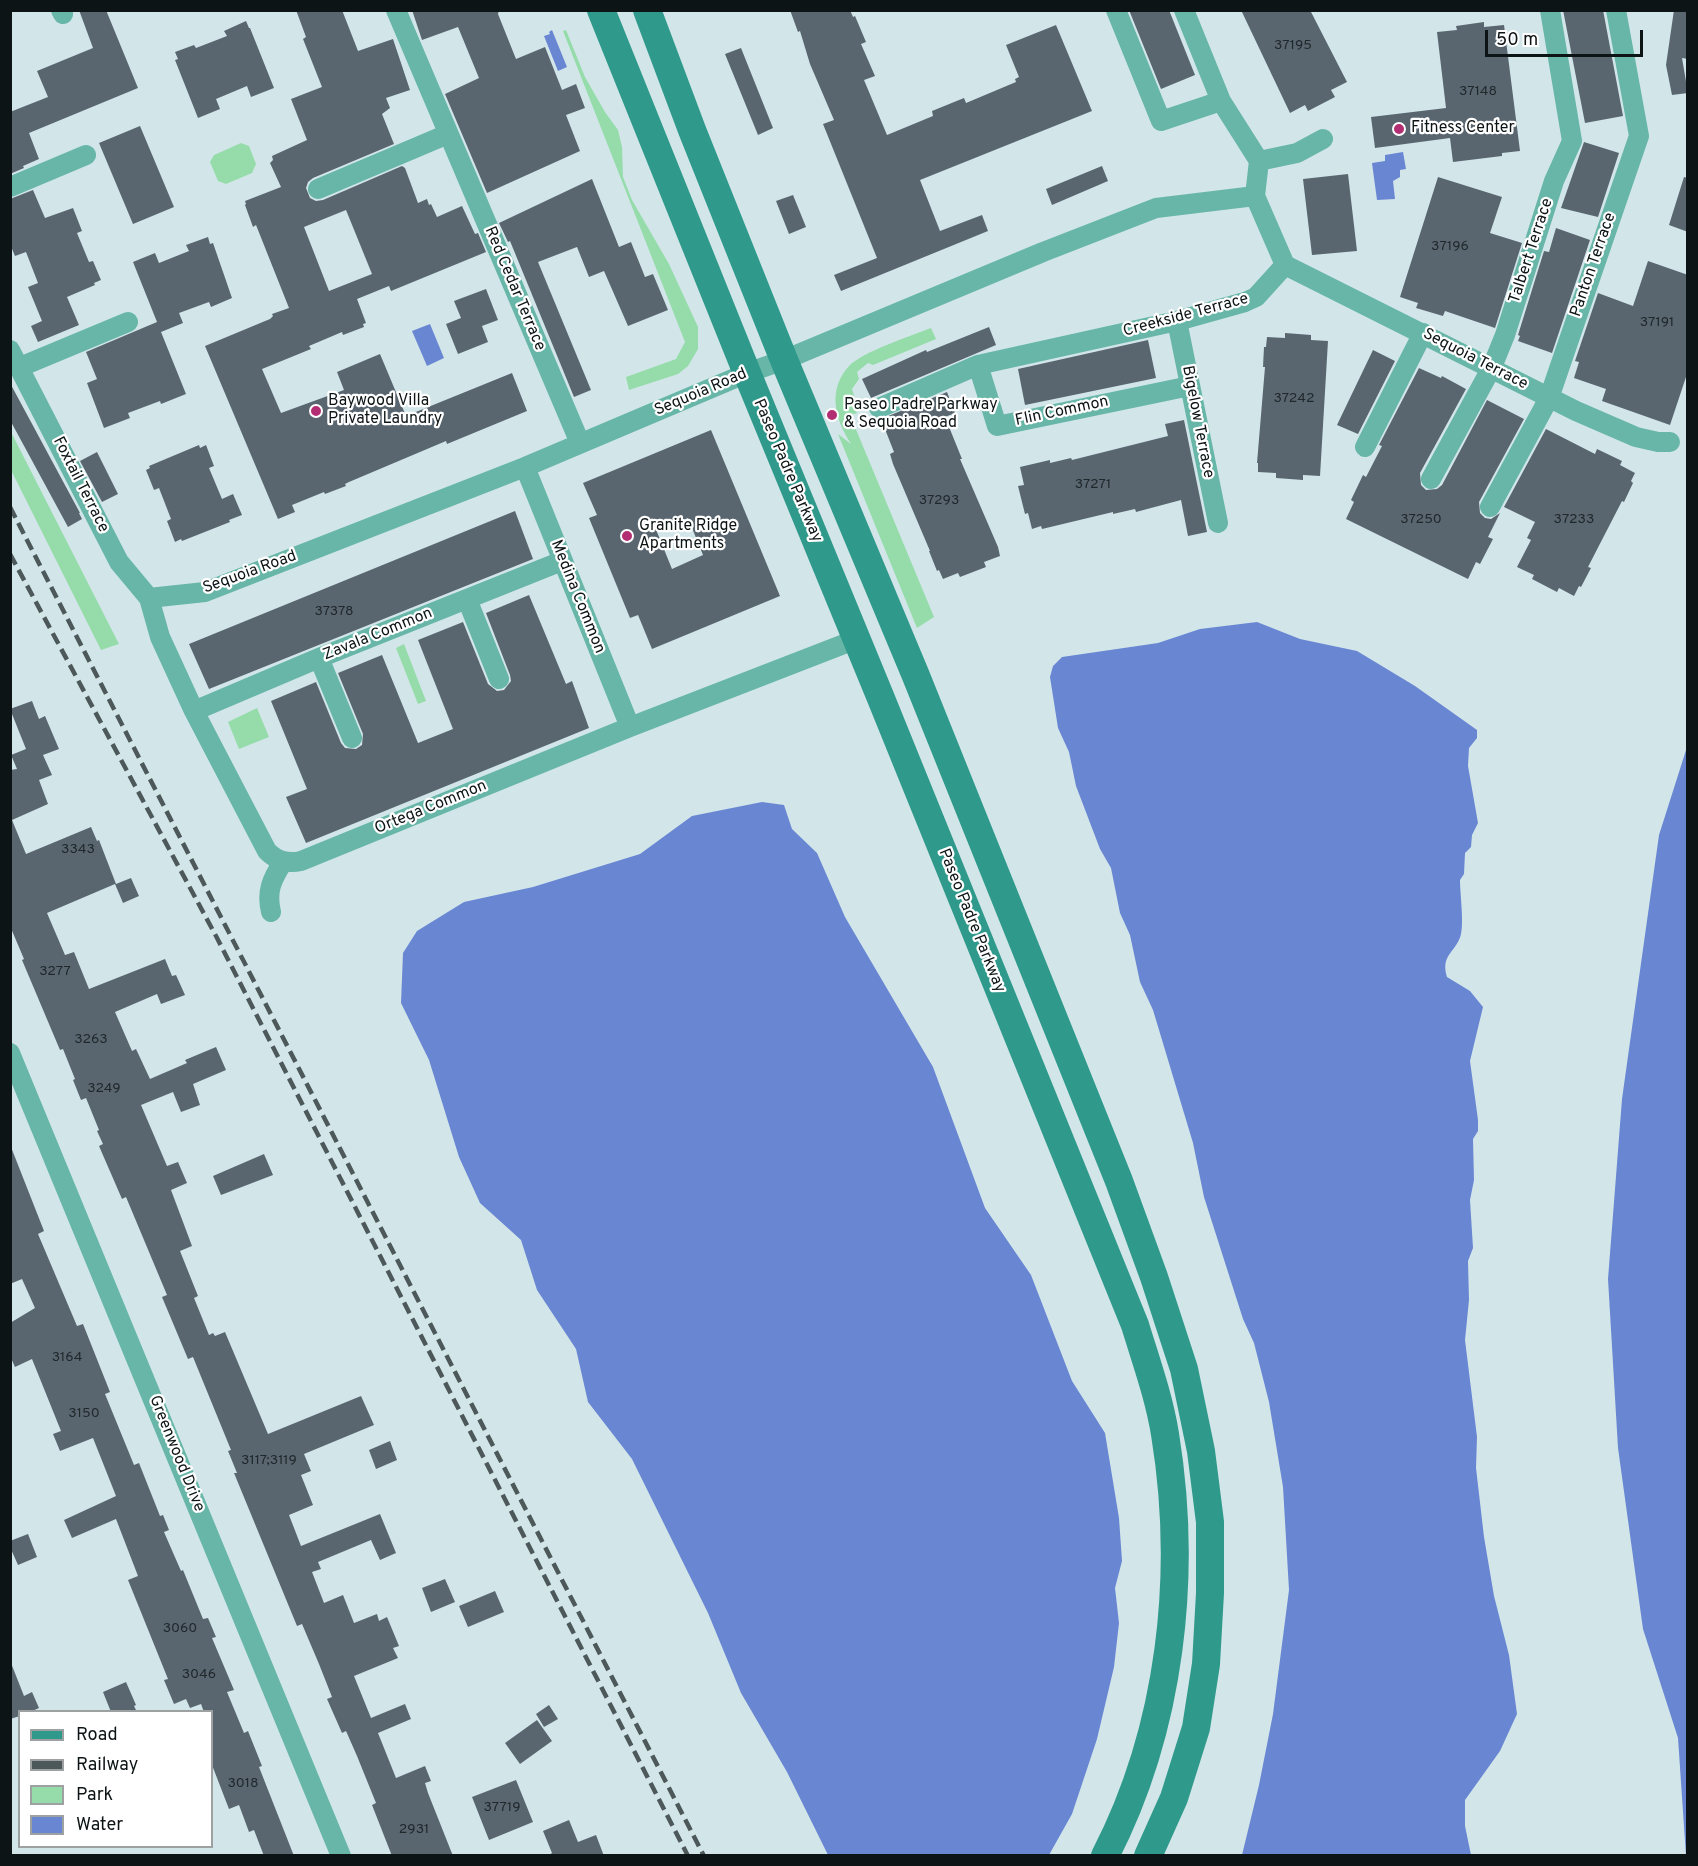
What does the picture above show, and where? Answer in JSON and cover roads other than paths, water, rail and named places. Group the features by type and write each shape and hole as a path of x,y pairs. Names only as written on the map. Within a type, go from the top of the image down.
{"main road":[{"name":"Paseo Padre Parkway","path":"601,10 1135,1325 1152,1378 1165,1432 1173,1491 1176,1570 1170,1633 1161,1692 1143,1762 1116,1834 1105,1856"},
{"path":"647,10 692,130 784,360 916,676 1119,1181 1184,1369 1201,1451 1210,1522 1210,1593 1206,1652 1196,1728 1174,1798 1148,1856"}],"street":[{"name":"Red Cedar Terrace","path":"396,10 580,443"},
{"path":"1116,10 1161,121 1221,101"},
{"path":"1184,10 1221,101 1259,161 1255,196 1285,265"},
{"name":"Talbert Terrace","path":"1431,479 1492,367 1505,335 1554,182 1572,141 1550,10"},
{"name":"Panton Terrace","path":"1490,507 1549,398 1639,136 1616,10"},
{"path":"318,189 448,134"},
{"path":"1259,161 1297,153 1323,139"},
{"path":"10,186 86,155"},
{"name":"Sequoia Road","path":"149,598 205,592 525,467 747,373 1156,208 1255,196"},
{"name":"Sequoia Terrace","path":"1285,265 1492,367 1549,398 1636,437 1670,442"},
{"name":"Creekside Terrace","path":"879,408 978,365 1177,321 1245,302 1256,297 1285,265"},
{"name":"Bigelow Terrace","path":"1177,321 1218,523"},
{"name":"Foxtail Terrace","path":"128,322 15,358 119,562 149,598"},
{"path":"1365,447 1423,333"},
{"name":"Flin Common","path":"978,365 997,426 1190,386"},
{"name":"Medina Common","path":"525,467 630,728"},
{"name":"Zavala Common","path":"194,711 319,658 562,561"},
{"path":"149,598 160,637 194,711 267,851 274,858 283,862 268,889 271,912"},
{"path":"467,599 499,679"},
{"name":"Ortega Common","path":"283,862 301,861 857,639"},
{"path":"319,658 351,738"},
{"name":"Greenwood Drive","path":"10,1053 340,1856"}],"water":[{"path":"552,30 567,67 558,71 544,36 550,34"},
{"path":"1403,152 1406,169 1400,170 1400,177 1393,181 1395,199 1377,200 1372,163 1385,161 1385,155"},
{"path":"430,324 444,358 427,366 412,331"},
{"path":"1257,622 1300,639 1357,651 1415,686 1477,730 1477,738 1469,748 1468,766 1478,823 1472,835 1471,847 1465,853 1464,874 1460,880 1461,934 1447,958 1445,969 1447,977 1470,991 1483,1007 1470,1061 1478,1131 1473,1139 1474,1180 1470,1200 1473,1248 1468,1261 1469,1300 1465,1340 1477,1437 1476,1468 1484,1537 1494,1596 1509,1655 1517,1714 1500,1751 1465,1800 1465,1826 1471,1855 1242,1855 1273,1714 1289,1590 1283,1487 1269,1402 1254,1343 1243,1319 1204,1197 1193,1143 1153,1010 1140,982 1130,935 1120,913 1111,868 1100,849 1076,786 1069,752 1058,728 1050,677 1053,666 1062,657 1158,643 1200,629"},
{"path":"1687,747 1688,1855 1686,1856 1678,1738 1643,1629 1618,1448 1608,1279 1622,1099 1659,835"},
{"path":"762,802 784,805 792,829 817,853 845,917 933,1067 985,1208 1031,1275 1072,1381 1105,1433 1119,1518 1122,1561 1115,1588 1119,1623 1114,1667 1097,1739 1072,1814 1049,1855 828,1855 787,1772 741,1693 708,1613 632,1459 588,1402 576,1349 537,1290 521,1240 480,1203 459,1157 429,1060 401,1003 403,953 417,931 464,902 533,887 640,854 692,816"}],"railway":[{"path":"10,507 704,1856"},
{"path":"10,554 216,936 688,1856"}],"place":[{"name":"Fitness Center","path":"1399,129"},
{"name":"Baywood Villa Private Laundry","path":"316,411"},
{"name":"Paseo Padre Parkway & Sequoia Road","path":"832,415"},
{"name":"Granite Ridge Apartments","path":"627,536"}]}
